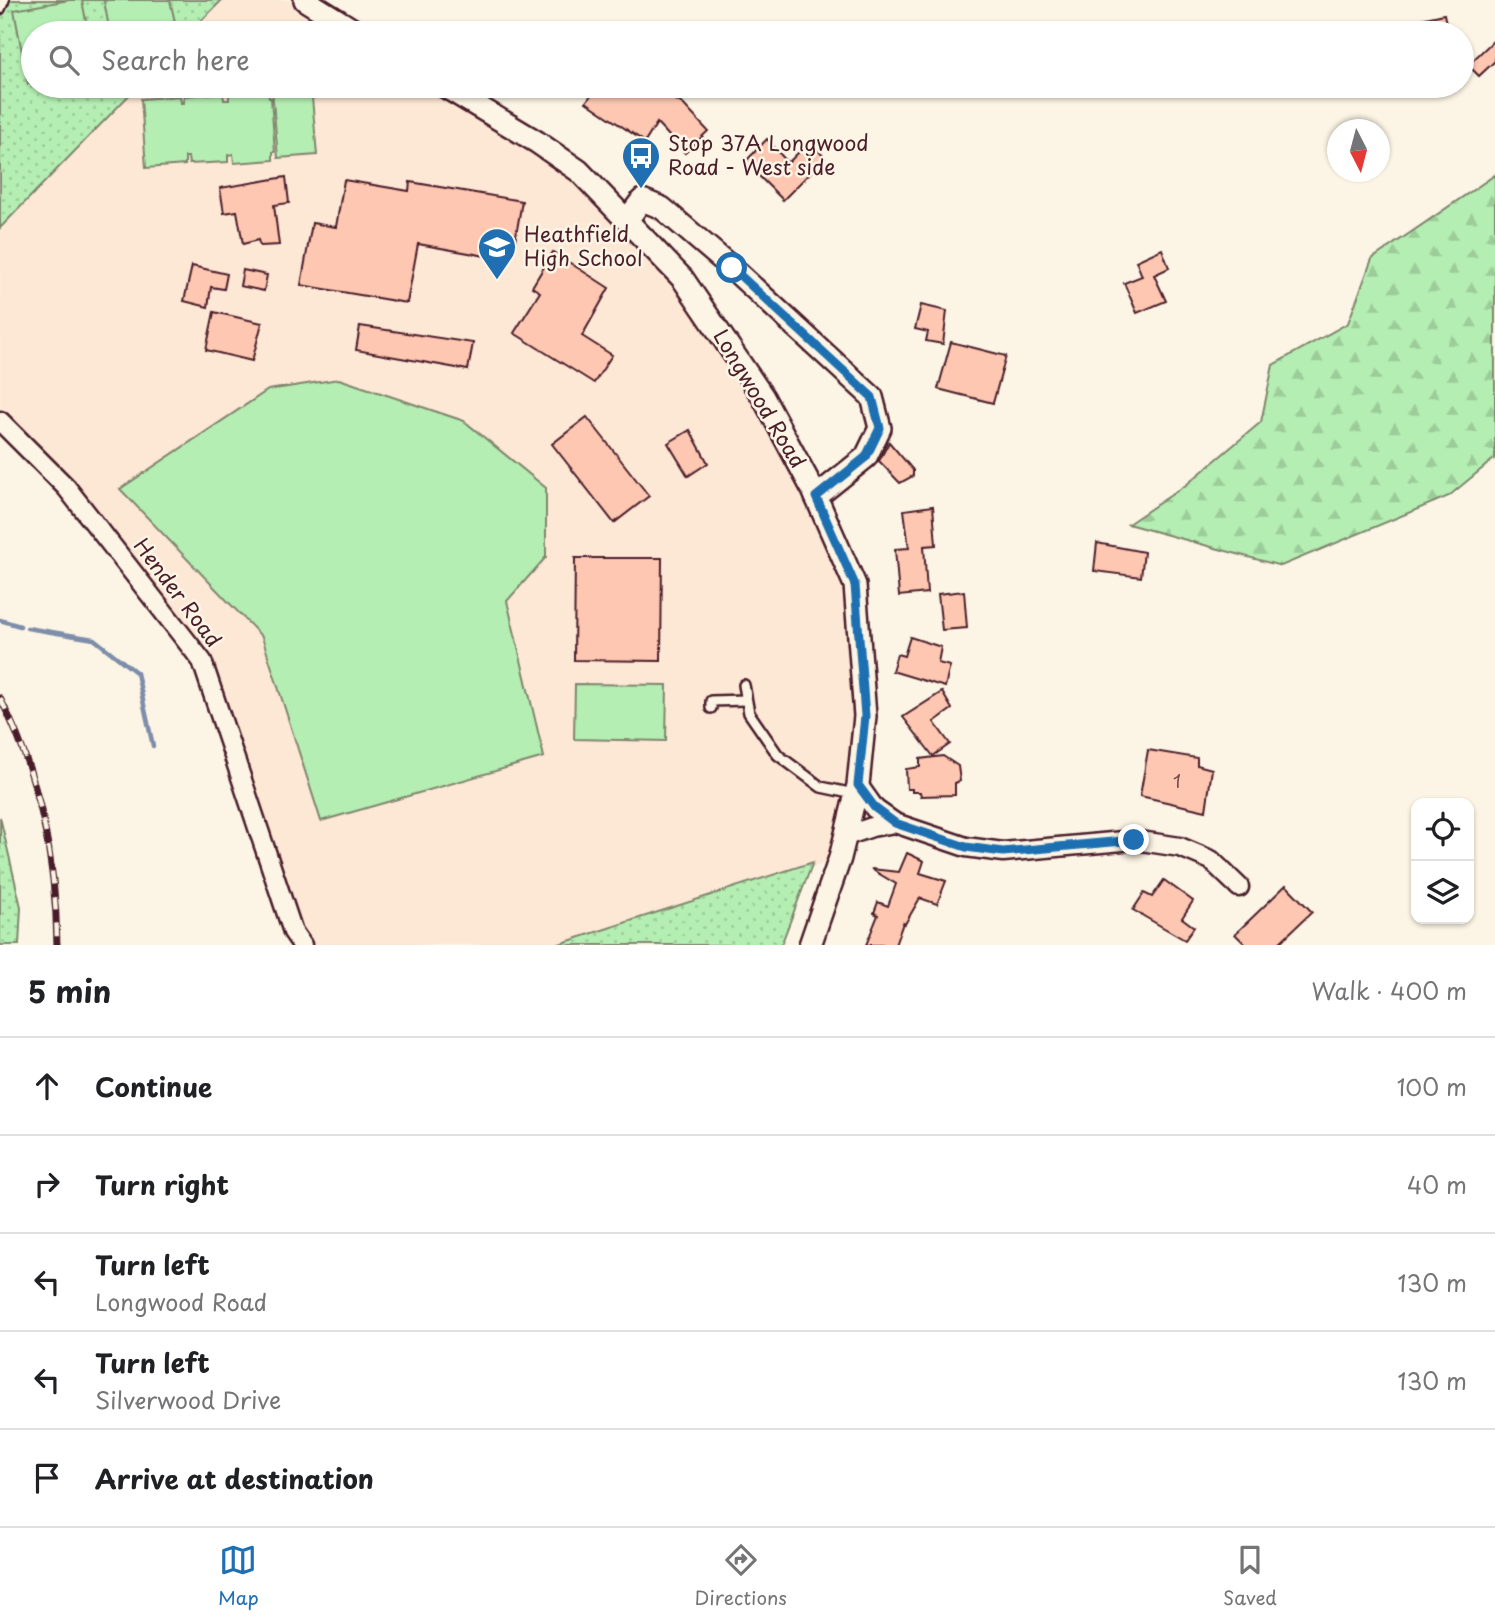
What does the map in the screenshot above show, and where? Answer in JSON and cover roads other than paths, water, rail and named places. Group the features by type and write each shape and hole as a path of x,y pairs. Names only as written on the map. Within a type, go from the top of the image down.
{"street":[{"path":"304,0 339,21"},
{"name":"Longwood Road","path":"464,98 579,171 683,279 762,397 816,497 855,585 865,716 857,790 846,836 810,945"},
{"path":"627,220 642,200 662,208 751,285 872,397 880,428 866,457 816,497"},
{"name":"Hender Road","path":"0,421 66,487 202,661 293,932 302,945"},
{"path":"857,790 895,823 966,847 1003,852 1134,840 1180,847 1211,859 1239,887"},
{"path":"846,836 895,823"}],"lane":[{"path":"0,9 4,0"},
{"path":"744,685 749,713 778,755 821,787 857,790"},
{"path":"711,708 711,701 745,700"}],"waterway":[{"path":"0,620 20,626"},
{"path":"27,628 94,639 137,673 153,746"}],"railway":[{"path":"0,698 25,756 43,818 53,882 57,945"}],"place":[{"name":"Stop 37A Longwood Road - West side","path":"641,190"},
{"name":"Heathfield High School","path":"497,281"}]}
